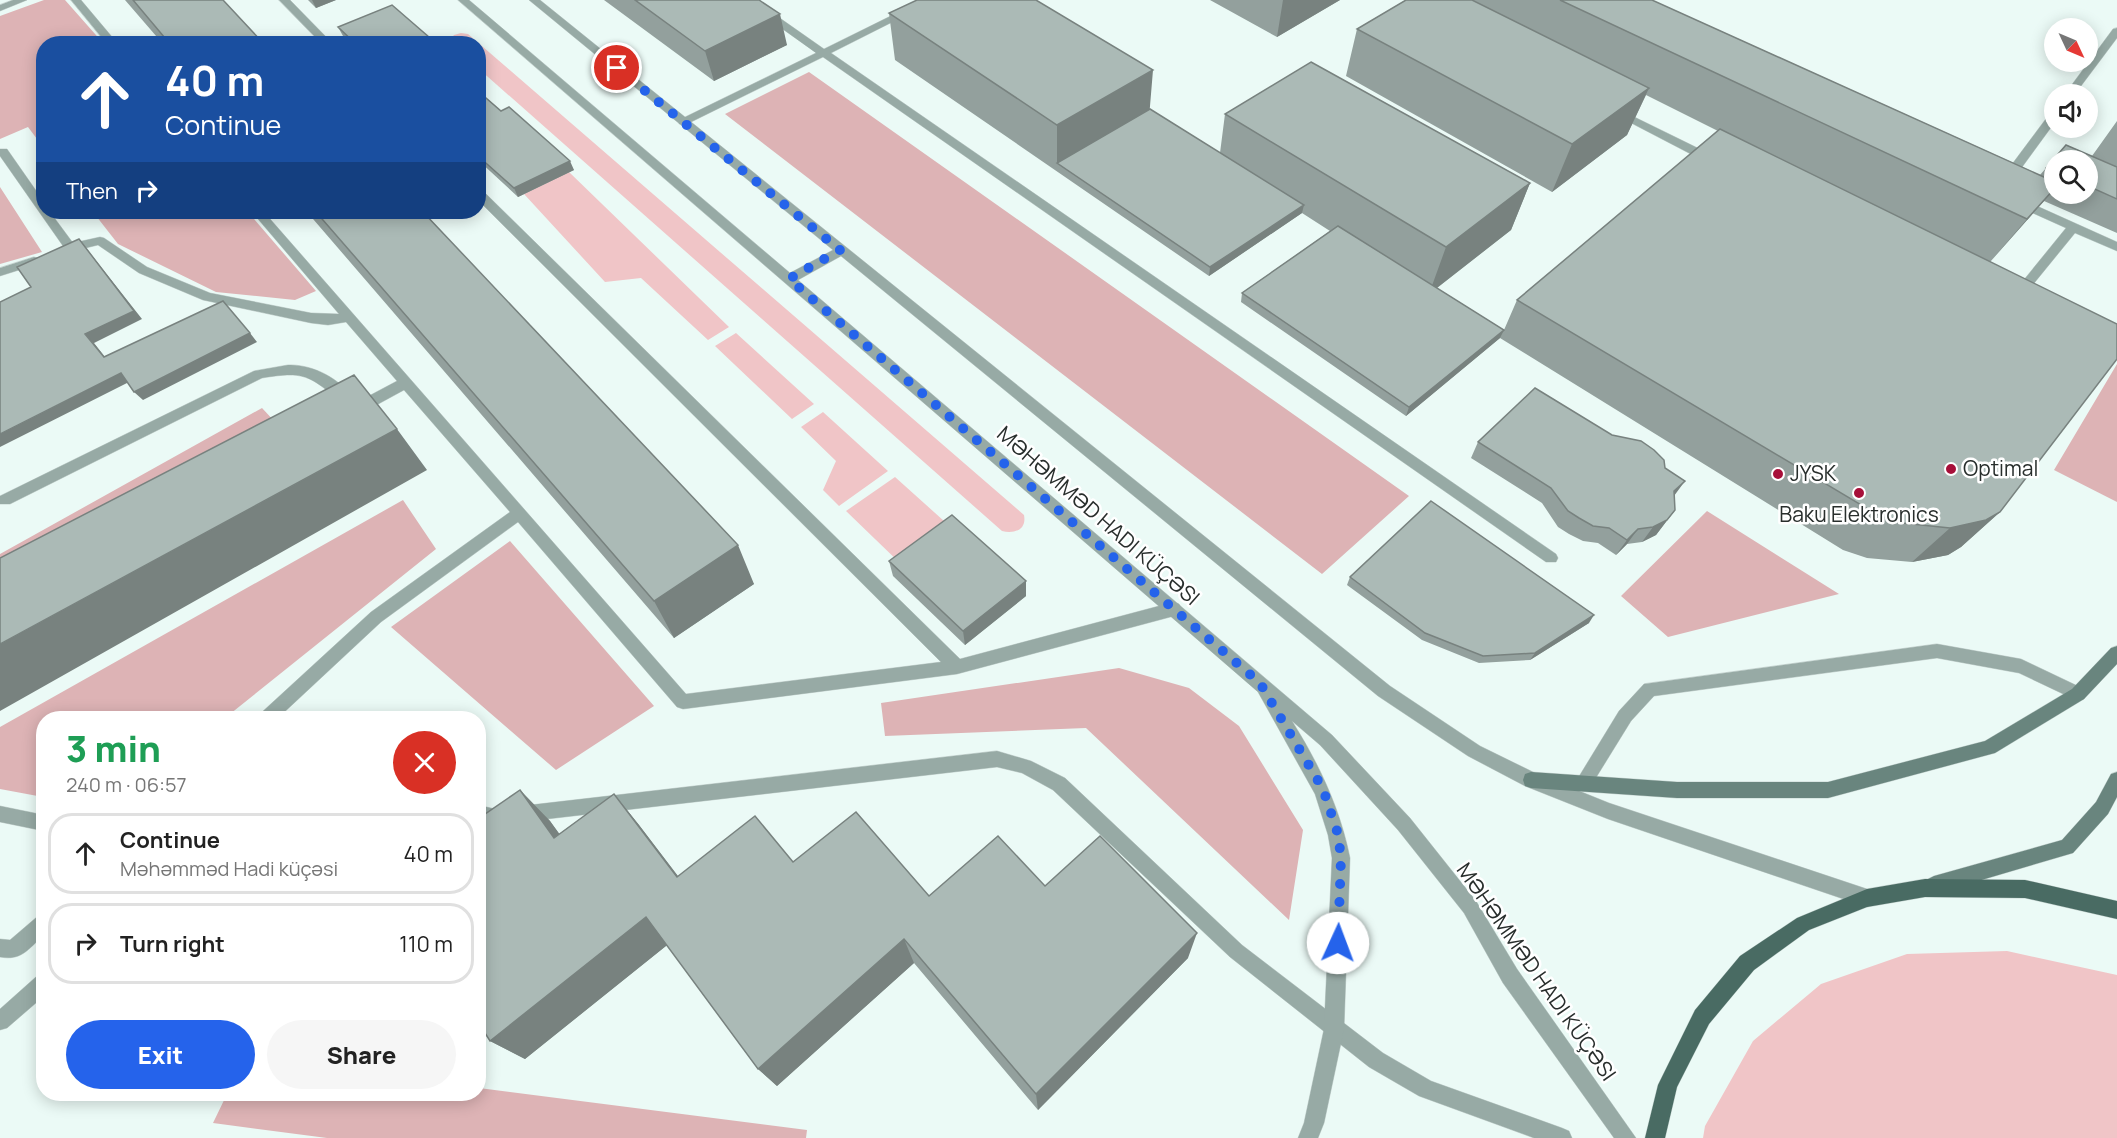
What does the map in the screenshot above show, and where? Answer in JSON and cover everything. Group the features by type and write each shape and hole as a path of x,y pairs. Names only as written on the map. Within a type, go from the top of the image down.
{"main road":[{"path":"1532,780 1677,789 1828,790 1989,748 2078,694 2117,653"},
{"path":"1655,1138 1668,1085 1702,1017 1747,963 1803,924 1867,898 1925,888 2067,847 2102,808 2117,780"},
{"path":"1925,888 2025,889 2117,910"}],"street":[{"path":"0,8 22,0"},
{"path":"76,0 106,36"},
{"path":"284,0 320,36"},
{"name":"MƏHƏMMƏD HADI KÜÇƏSI","path":"463,0 1326,740 1426,852 1470,907 1510,976 1626,1138"},
{"name":"MƏHƏMMƏD HADI KÜÇƏSI","path":"534,0 1384,691 1474,751 1532,780 1608,811 1867,898"},
{"path":"747,0 1551,558"},
{"path":"683,122 931,0"},
{"path":"2077,84 2117,31"},
{"path":"1609,108 1725,167"},
{"path":"2044,131 2003,194 2117,247"},
{"path":"3,152 36,199"},
{"path":"486,201 957,667"},
{"path":"50,219 70,247"},
{"path":"264,219 683,702 957,667 1174,609"},
{"path":"2009,297 2018,296 2073,227"},
{"path":"0,272 70,247 100,241 143,270 207,297 311,318 328,320 348,317"},
{"path":"789,279 840,250"},
{"path":"5,500 259,374 293,368 314,372 357,408"},
{"path":"338,421 357,408 405,383"},
{"path":"275,711 376,617 519,513"},
{"path":"1583,783 1625,716 1650,689 1937,651 2021,666 2078,694"},
{"path":"1260,683 1323,789 1338,834 1341,858 1334,1029 1314,1123 1308,1138"},
{"path":"486,815 495,817 997,759 1025,766 1059,784 1236,951 1376,1060 1426,1089 1562,1138"},
{"path":"0,814 36,821"},
{"path":"0,948 13,950 36,929"},
{"path":"0,1021 36,990"}],"shaded area":[{"path":"44,0 65,0 97,36 36,36 36,138 28,127 0,139 0,16"},
{"path":"461,33 470,36 453,36"},
{"path":"486,50 1024,515 1024,524 1019,530 1002,531 486,75"},
{"path":"809,72 1409,496 1322,574 725,114"},
{"path":"569,172 729,327 708,340 641,278 605,282 524,194"},
{"path":"0,187 42,252 0,264"},
{"path":"98,219 254,219 316,291 295,300 216,292 118,244"},
{"path":"736,333 814,404 792,419 715,346"},
{"path":"2117,364 2117,502 2054,470"},
{"path":"262,408 289,437 0,602 0,554"},
{"path":"823,412 888,471 839,506 823,490 836,461 801,427"},
{"path":"895,477 954,530 904,567 846,511"},
{"path":"403,500 436,549 234,711 36,711 36,796 0,789 0,727"},
{"path":"1707,511 1839,594 1668,637 1621,596"},
{"path":"510,541 654,706 556,770 391,627"},
{"path":"1119,668 1189,688 1239,726 1303,830 1289,920 1086,728 885,736 881,703"},
{"path":"2007,951 2117,975 2117,1138 1703,1138 1705,1126 1753,1041 1821,984 1907,954"},
{"path":"486,1089 807,1130 806,1138 327,1138 213,1123 224,1101 486,1101"}],"building":[{"path":"133,0 223,0 257,36 163,36"},
{"path":"635,0 759,0 780,14 705,51"},
{"path":"917,0 1036,0 1153,70 1057,125 889,13"},
{"path":"1406,0 1472,0 1649,88 1572,144 1357,29"},
{"path":"1560,0 1652,0 2044,177 2044,200 2027,219"},
{"path":"392,5 428,36 348,36 338,27"},
{"path":"1311,62 1530,183 1446,247 1225,114"},
{"path":"486,98 501,111 509,107 570,161 514,188 486,163"},
{"path":"1150,109 1304,205 1210,267 1057,163"},
{"path":"1720,129 2117,324 2117,359 2000,512 1986,520 1950,528 1902,523 1878,515 1517,300"},
{"path":"2066,145 2078,150 2062,150"},
{"path":"2098,159 2117,167 2117,199 2098,190"},
{"path":"322,219 430,219 738,545 654,601"},
{"path":"1338,226 1504,330 1409,407 1242,293"},
{"path":"79,239 134,311 85,334 104,357 223,301 250,333 134,392 121,373 0,434 0,302 31,287 17,267"},
{"path":"354,375 397,429 0,644 0,558"},
{"path":"1535,388 1612,435 1641,441 1664,460 1665,468 1685,481 1674,491 1675,510 1667,520 1653,527 1638,529 1627,540 1609,528 1593,526 1568,511 1551,488 1478,442"},
{"path":"1431,501 1594,615 1535,653 1483,656 1425,633 1350,577"},
{"path":"952,515 1026,581 963,631 889,561"},
{"path":"520,790 554,838 614,794 677,877 755,816 793,862 856,812 929,896 998,836 1045,886 1100,836 1197,933 1036,1094 904,939 758,1069 646,917 490,1041 486,1035 486,813"}],"place":[{"name":"Optimal","path":"1951,469"},
{"name":"JYSK","path":"1778,474"},
{"name":"Baku Elektronics","path":"1859,493"}],"route":[{"path":"617,68 840,250 789,279 1260,683 1323,789 1338,834 1341,858 1338,943"}]}
